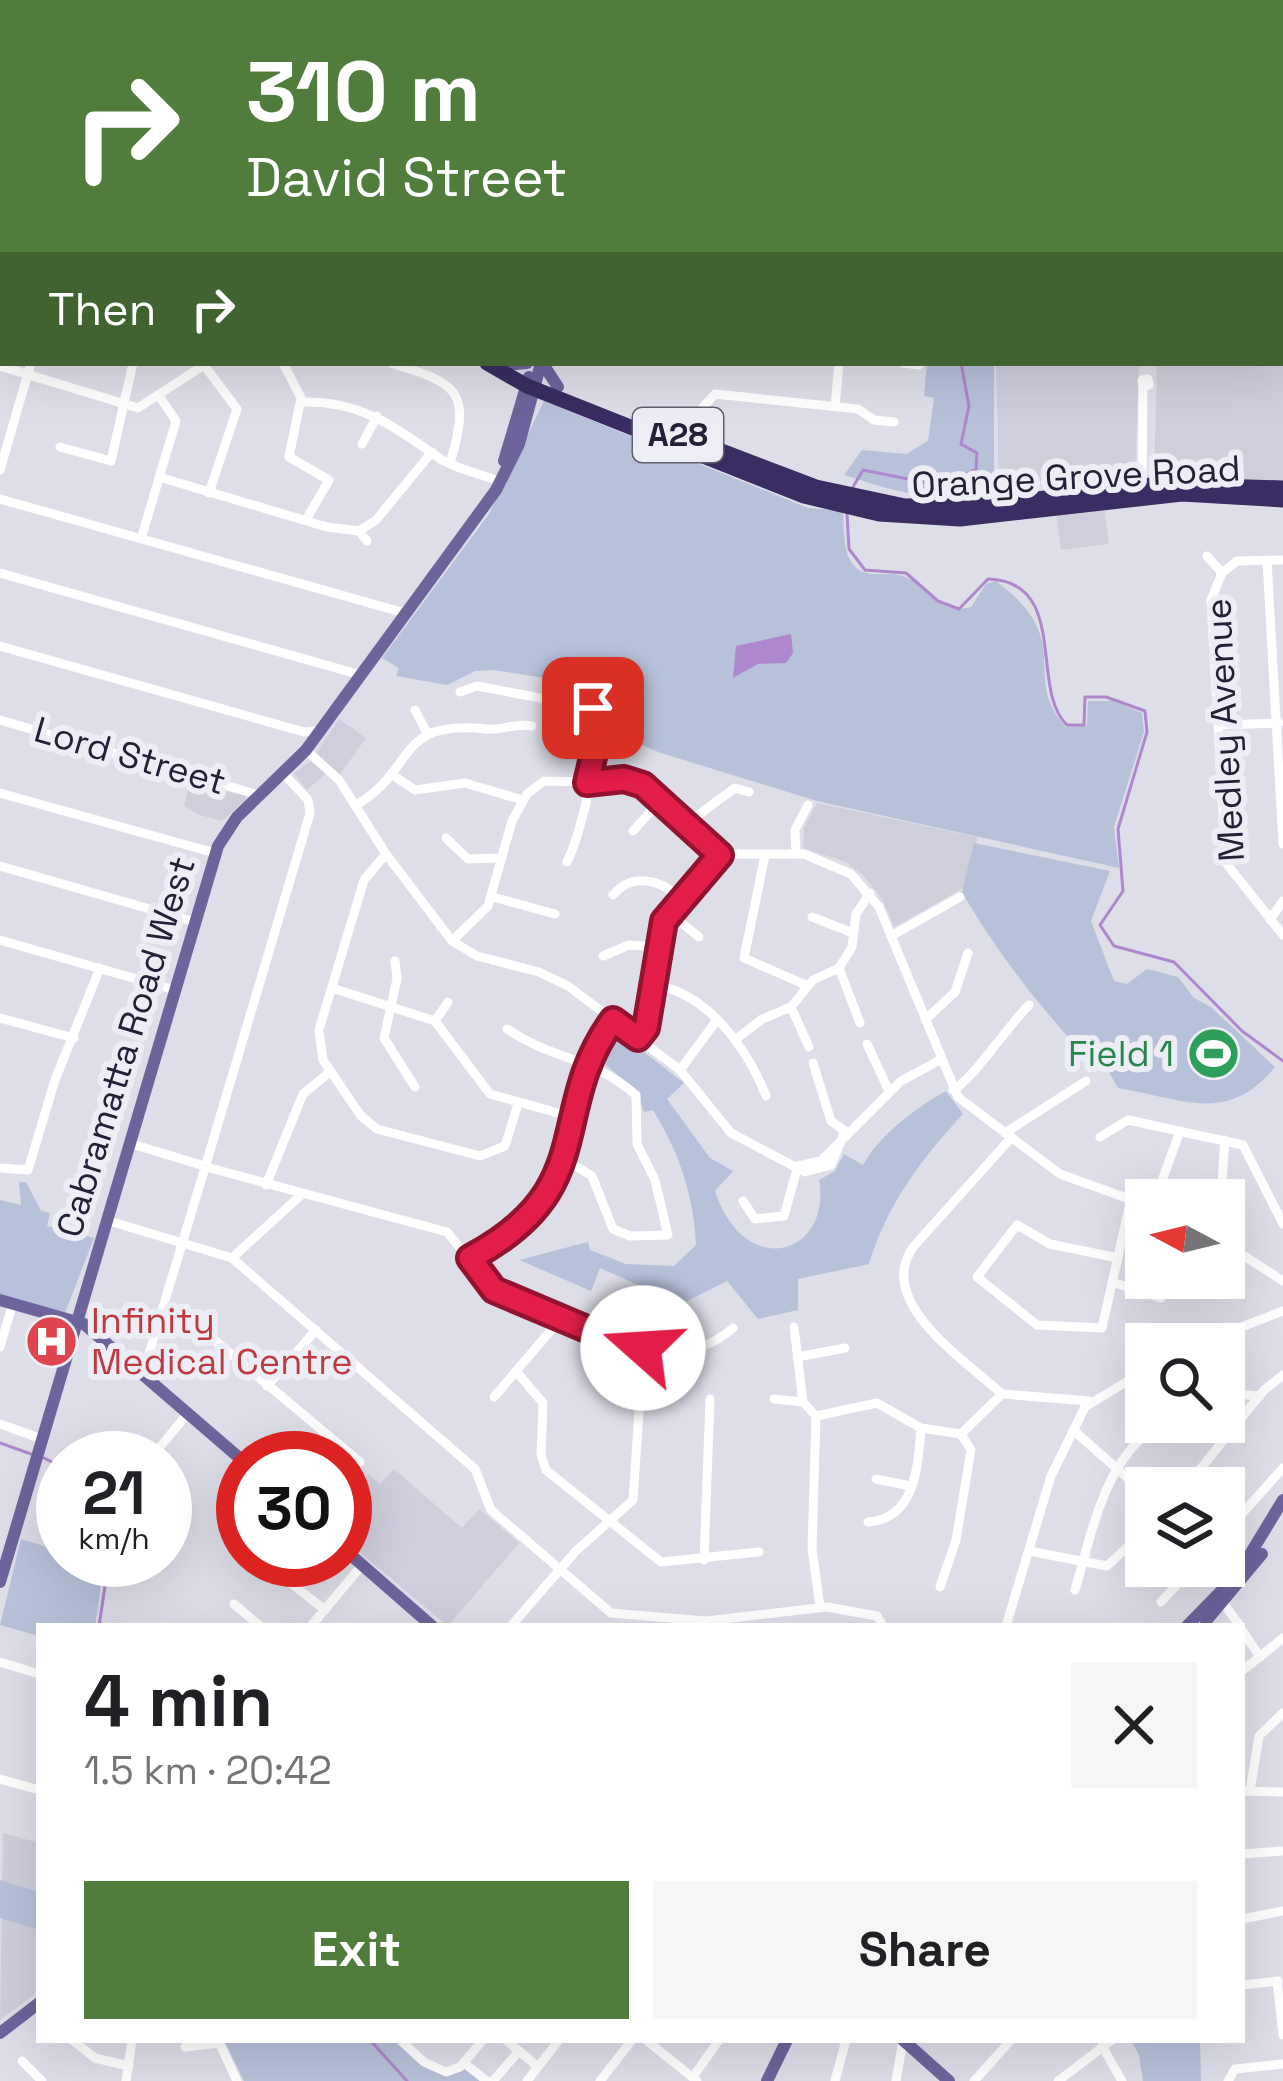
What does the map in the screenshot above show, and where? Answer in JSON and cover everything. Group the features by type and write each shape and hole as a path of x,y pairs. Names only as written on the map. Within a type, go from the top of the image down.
{"highway":[{"name":"A28","path":"501,366 534,373"},
{"name":"Orange Grove Road","path":"534,373 559,393 835,498 880,508 963,507 1143,489 1283,488"},
{"name":"Orange Grove Road","path":"1143,489 1283,500"}],"main road":[{"path":"534,373 559,393"},
{"name":"Cabramatta Road West","path":"44,1431 215,854 232,823 321,730 465,530 498,480 529,416 534,373"},
{"name":"Cabramatta Road West","path":"498,480 534,373"},
{"path":"529,416 541,398 559,393"},
{"path":"6,1301 76,1321 216,1437"},
{"name":"Cabramatta Road West","path":"0,1582 36,1459"},
{"path":"1190,1623 1238,1574 1283,1500"},
{"path":"1203,1623 1224,1604 1283,1516"},
{"path":"372,1574 429,1623"},
{"path":"0,2033 36,2005"},
{"path":"0,2043 36,2016"},
{"path":"767,2081 786,2043"},
{"path":"906,2043 950,2081"}],"street":[{"path":"0,366 138,408 203,366"},
{"path":"0,470 31,366"},
{"path":"60,447 111,461 132,366"},
{"path":"207,366 237,409 208,493"},
{"path":"284,366 301,402 290,458 329,480 306,520"},
{"path":"400,366 443,380 455,389 462,409 450,463"},
{"path":"835,406 839,366"},
{"path":"1143,489 1147,366"},
{"path":"695,446 703,407 715,394 835,406 894,422"},
{"path":"141,539 176,421 159,396"},
{"path":"301,402 336,400 376,416 450,463 498,480"},
{"path":"362,444 376,416"},
{"path":"0,424 13,427"},
{"path":"359,531 376,520 432,452"},
{"path":"159,477 359,531 367,542"},
{"path":"0,499 405,613"},
{"path":"1207,556 1222,573"},
{"path":"1267,560 1283,844"},
{"name":"Medley Avenue","path":"1283,560 1237,561 1222,573 1211,600 1226,863 1283,935"},
{"path":"0,573 361,675"},
{"path":"0,646 307,742 452,941 477,956 551,976 680,1070 731,1133 813,1173 827,1168 845,1131 890,1091 940,1060"},
{"path":"460,692 477,686 593,708 597,740 584,827 567,862"},
{"path":"415,710 427,733"},
{"name":"Lord Street","path":"0,720 259,795"},
{"path":"1221,725 1279,723"},
{"path":"355,806 427,733 452,726 532,726"},
{"path":"143,1374 310,813 308,800 283,773"},
{"path":"391,774 415,790 466,783 524,800"},
{"path":"452,941 493,897 499,858 524,800 544,781 632,781 721,853 796,854 837,865 870,892 953,1090 1066,1177 1125,1197"},
{"path":"686,824 735,788 749,792"},
{"path":"0,793 215,854"},
{"path":"633,831 661,800"},
{"path":"796,854 795,830 808,805"},
{"path":"446,838 468,859 499,858"},
{"path":"638,1038 650,1020 657,947 669,913 721,853"},
{"path":"386,854 366,873 318,1038 330,1072 377,1129 480,1156 505,1146 518,1104"},
{"path":"765,855 744,958 808,986"},
{"path":"0,866 195,922"},
{"path":"613,895 618,887 643,880 680,897"},
{"path":"735,1040 791,1006 808,986 839,968 850,951 856,914 870,892"},
{"path":"493,897 555,914"},
{"path":"891,936 960,897"},
{"path":"1270,920 1283,901"},
{"path":"669,913 699,938"},
{"path":"812,917 853,933"},
{"path":"0,940 175,990"},
{"path":"603,956 629,944 657,947"},
{"path":"925,1021 955,992 968,953"},
{"path":"395,961 398,980 386,1044 415,1087"},
{"path":"0,1168 28,1170 100,968"},
{"path":"839,968 860,1023"},
{"path":"653,986 677,991 717,1020 735,1040 766,1096"},
{"path":"332,988 434,1021 479,1084 518,1104 576,1118"},
{"path":"434,1021 448,1002"},
{"path":"953,1090 969,1080 984,1052 1029,1005"},
{"path":"791,1006 809,1046"},
{"path":"0,1018 74,1038"},
{"path":"470,1258 517,1228 554,1183 566,1160 590,1061 613,1020"},
{"path":"680,1070 717,1020"},
{"path":"507,1029 541,1048 590,1061 639,1101 637,1144 655,1180 668,1235 630,1236 613,1229 592,1176 566,1160"},
{"path":"867,1043 890,1091"},
{"path":"814,1064 831,1121 845,1131"},
{"path":"266,1185 303,1094 330,1072"},
{"path":"1086,1081 1008,1135 914,1246 902,1262 899,1279 912,1308 1002,1394 1089,1401"},
{"path":"1100,1137 1128,1120 1225,1140 1251,1153 1283,1224"},
{"path":"1163,1179 1180,1131"},
{"path":"1222,1179 1225,1140"},
{"path":"129,1143 300,1196 440,1230 458,1240 488,1286 602,1335 627,1334 639,1339 643,1353 634,1496 514,1623"},
{"path":"743,1202 755,1219 784,1216 798,1166"},
{"path":"232,1258 300,1196"},
{"path":"106,1220 232,1258 475,1468 488,1506 615,1615 706,1621 820,1607 877,1616 882,1623"},
{"path":"1118,1258 1050,1244 1017,1225 977,1277 1037,1325 1102,1328 1112,1282 1118,1258 1125,1226"},
{"path":"1245,1260 1283,1281"},
{"path":"1112,1282 1125,1286"},
{"path":"0,1347 6,1301"},
{"path":"627,1334 637,1310"},
{"path":"1245,1326 1283,1311"},
{"path":"494,1396 564,1315"},
{"path":"794,1327 803,1402 817,1416 812,1548 820,1607"},
{"path":"643,1353 668,1355 718,1342 733,1328"},
{"path":"267,1386 316,1330"},
{"path":"213,1339 322,1431"},
{"path":"797,1358 845,1348"},
{"path":"516,1371 543,1403 544,1467 656,1560 704,1560 759,1552"},
{"path":"1202,1467 1283,1375"},
{"path":"1007,1623 1051,1476 1072,1430 1089,1401 1125,1381"},
{"path":"961,1434 1002,1394"},
{"path":"1245,1395 1260,1396"},
{"path":"704,1560 710,1399"},
{"path":"774,1399 803,1402"},
{"path":"817,1416 877,1403 921,1428 961,1434 971,1450 956,1540 940,1587"},
{"path":"173,1431 188,1413"},
{"path":"0,1424 36,1437"},
{"path":"868,1522 894,1519 910,1486 921,1428"},
{"path":"1072,1430 1125,1475"},
{"path":"1075,1590 1103,1495 1118,1469 1143,1443"},
{"path":"1245,1511 1283,1468"},
{"path":"876,1479 910,1486"},
{"path":"1029,1551 1112,1565 1125,1552"},
{"path":"296,1587 325,1610"},
{"path":"314,1623 344,1587"},
{"path":"1161,1602 1175,1587"},
{"path":"234,1604 256,1623"},
{"path":"1224,1604 1237,1623"},
{"path":"1245,1634 1260,1657"},
{"path":"1245,1669 1283,1638"},
{"path":"0,1662 36,1673"},
{"path":"1283,1712 1259,1736 1246,1791 1283,1792"},
{"path":"1245,1733 1259,1736"},
{"path":"0,1779 36,1789"},
{"path":"1245,1854 1283,1851"},
{"path":"1245,1918 1283,1911"},
{"path":"1245,1985 1280,1980 1283,2035"},
{"path":"76,2043 95,2058 129,2066"},
{"path":"126,2081 132,2043"},
{"path":"184,2047 207,2043"},
{"path":"219,2043 238,2081"},
{"path":"405,2043 438,2071 454,2071 481,2043"},
{"path":"510,2043 537,2066"},
{"path":"529,2081 556,2043"},
{"path":"601,2081 630,2043"},
{"path":"650,2043 695,2079 717,2043"},
{"path":"835,2081 845,2043"},
{"path":"896,2081 902,2043"},
{"path":"974,2081 1002,2043"},
{"path":"1058,2081 1107,2043"},
{"path":"1108,2043 1122,2081"},
{"path":"464,2063 490,2081 519,2051"},
{"path":"22,2060 42,2081"},
{"path":"1228,2081 1235,2069 1283,2064"}],"shaded area":[{"path":"927,366 994,366 994,474 936,494 903,492 844,475 862,450 906,454 928,441 934,398 924,396"},
{"path":"996,366 1139,366 1135,476 1093,483 999,480"},
{"path":"1157,366 1283,366 1283,481 1154,477"},
{"path":"544,401 808,508 843,511 846,549 855,567 913,580 941,604 971,607 986,584 996,581 1035,622 1042,641 1047,691 1066,727 1087,725 1088,701 1113,701 1142,713 1144,732 1114,827 1119,868 817,801 661,753 632,741 614,708 587,685 494,670 475,671 447,685 396,676 399,668 382,658 489,514"},
{"path":"1104,507 1109,544 1061,550 1056,514"},
{"path":"791,634 793,653 786,663 758,664 733,678 736,646"},
{"path":"339,719 366,738 341,773 324,775 307,790 294,773 311,761"},
{"path":"190,781 246,799 222,821 200,815 184,806"},
{"path":"817,803 977,837 974,882 894,927 883,900 863,875 846,862 803,848 804,828"},
{"path":"974,843 1110,871 1091,921 1114,981 1127,984 1147,969 1178,977 1194,998 1211,1007 1275,1067 1257,1085 1222,1102 1184,1101 1118,1088 1091,1040 1076,1046 1029,991 962,892"},
{"path":"614,1029 684,1083 667,1099 710,1158 733,1171 715,1191 729,1220 746,1238 765,1247 783,1248 800,1240 812,1226 819,1206 819,1180 835,1171 844,1154 863,1165 900,1123 946,1091 963,1114 907,1184 869,1264 798,1279 798,1310 758,1319 727,1281 681,1304 600,1268 591,1291 519,1260 588,1242 590,1250 626,1264 674,1266 696,1245 688,1192 662,1126 653,1110 644,1112 636,1090 597,1058"},
{"path":"19,1182 26,1182 41,1211 50,1213 47,1226 94,1238 65,1313 0,1294 0,1200 21,1205"},
{"path":"394,1469 462,1528 479,1509 519,1543 451,1623 444,1623 372,1563 372,1477 380,1484"},
{"path":"21,1539 36,1544 36,1587 101,1587 95,1623 36,1623 36,1635 0,1625"},
{"path":"3,1833 36,1842 36,1993 0,2020"},
{"path":"0,1880 36,1891 36,1929 0,1918"},
{"path":"225,2043 398,2043 427,2066 445,2072 465,2068 483,2081 244,2081"},
{"path":"1133,2043 1200,2043 1201,2081 1143,2081"}],"waterway":[{"path":"853,487 863,470 943,486 976,469 977,453 961,444 969,406 962,366"},
{"path":"847,514 849,549 865,570 906,573 938,601 959,609 988,579 1013,584 1030,598 1039,617 1056,709 1067,725 1084,725 1085,697 1106,697 1145,711 1147,732 1118,829 1123,891 1100,925 1114,946 1174,962 1242,1031 1283,1061"},
{"path":"0,1443 31,1454"},
{"path":"99,1623 105,1587"},
{"path":"373,2043 407,2081"}],"place":[{"name":"Field 1","path":"1213,1054"},
{"name":"Infinity Medical Centre","path":"52,1342"}],"route":[{"path":"593,708 597,740 587,783 624,779 643,785 720,855 664,921 649,1024 638,1038 613,1020 593,1050 560,1174 517,1228 470,1258 494,1290 564,1315 596,1333 631,1334 643,1348"}]}
